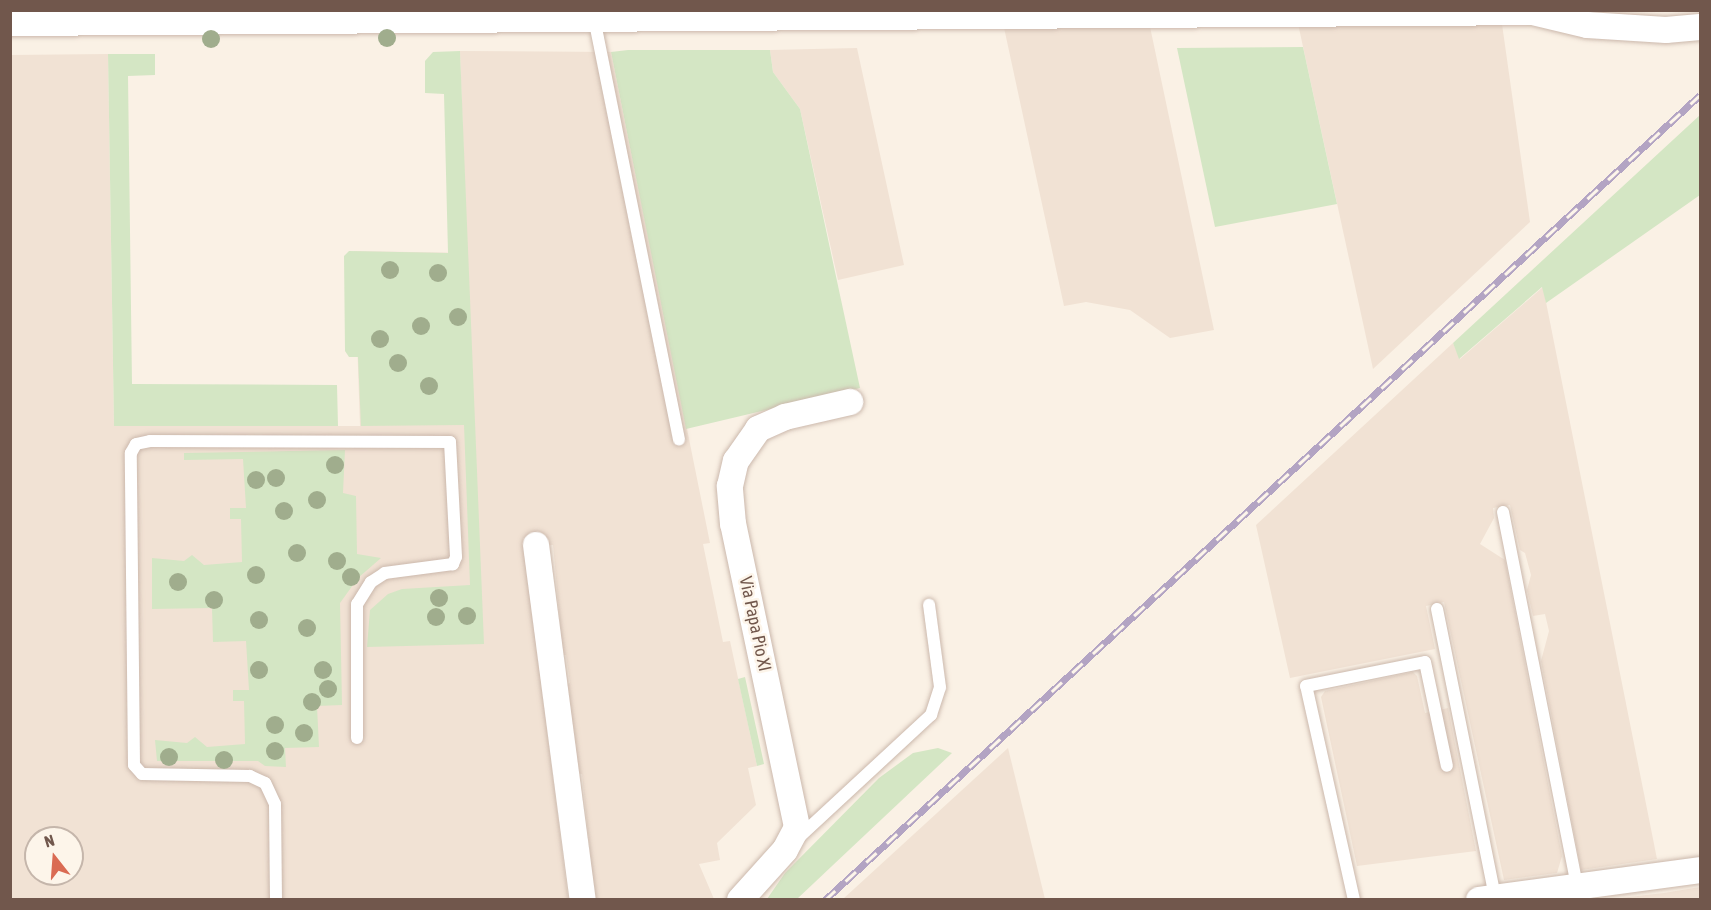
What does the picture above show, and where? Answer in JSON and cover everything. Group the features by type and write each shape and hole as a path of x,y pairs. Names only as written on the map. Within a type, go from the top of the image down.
{"street":[{"path":"10,23 594,18 949,12 1533,12 1587,26 1666,30 1701,27"},
{"name":"Via Papa Pio XI","path":"740,900 794,838 796,815 733,524 730,486 736,461 758,429 785,417 850,402"},
{"path":"536,545 583,900"},
{"path":"1487,898 1701,870"}],"lane":[{"path":"594,18 680,440"},
{"path":"276,900 275,804 265,783 250,776 142,774 134,765 131,453 136,444 150,441 450,442 456,545 453,564 385,573 371,582 357,604 357,738"},
{"path":"1503,512 1577,886"},
{"path":"785,850 931,715 940,687 929,605"},
{"path":"1437,609 1487,898"},
{"path":"1354,900 1305,686 1425,662 1447,766"}],"shaded area":[{"path":"1501,17 1530,222 1373,369 1297,19"},
{"path":"1149,22 1214,330 1170,338 1130,310 1086,302 1064,306 1003,23"},
{"path":"857,48 904,265 838,280 800,109 773,72 770,50"},
{"path":"460,51 611,52 710,543 703,544 723,642 730,641 757,766 748,768 756,805 717,843 720,860 699,864 714,899 595,899 582,774 578,774 567,684 570,683 566,655 563,655 553,545 547,545 545,535 523,538 568,899 11,899 10,55 108,54 114,426 360,426 354,251 467,253"},
{"path":"1543,287 1657,859 1581,870 1541,661 1549,631 1545,614 1533,616 1527,590 1531,575 1525,553 1520,550 1510,505 1493,508 1494,518 1480,544 1505,560 1562,856 1557,873 1504,880 1444,602 1426,606 1435,649 1290,678 1256,525 1453,343 1460,359"},
{"path":"1413,672 1417,676 1425,713 1448,708 1476,851 1357,866 1321,697 1325,691"},
{"path":"1008,748 1045,899 843,899"},
{"path":"1700,887 1700,899 1612,899 1664,893"}],"green space":[{"path":"1303,47 1337,204 1215,227 1177,48"},
{"path":"770,50 773,72 800,109 860,388 686,429 611,52"},
{"path":"460,51 484,644 367,647 370,610 388,594 402,589 470,585 464,425 361,426 358,357 349,357 345,351 344,256 349,251 448,253 444,94 425,93 425,61 433,52"},
{"path":"108,54 155,54 155,75 128,76 132,384 337,385 338,426 114,426"},
{"path":"1700,115 1700,195 1546,303 1542,287 1459,359 1453,343"},
{"path":"345,450 343,493 356,496 357,554 381,558 358,578 340,603 342,705 317,706 319,747 285,748 286,767 265,766 258,761 157,761 155,740 187,743 195,737 207,747 245,744 244,701 233,701 233,690 249,690 246,641 213,642 212,608 152,609 152,558 184,561 192,555 204,565 242,562 241,519 230,519 230,508 246,508 243,459 184,460 184,453"},
{"path":"745,677 764,764 757,766 738,679"},
{"path":"938,748 952,753 797,899 767,899 785,873 879,778 913,753"}],"railway":[{"path":"825,900 1700,95"}]}
